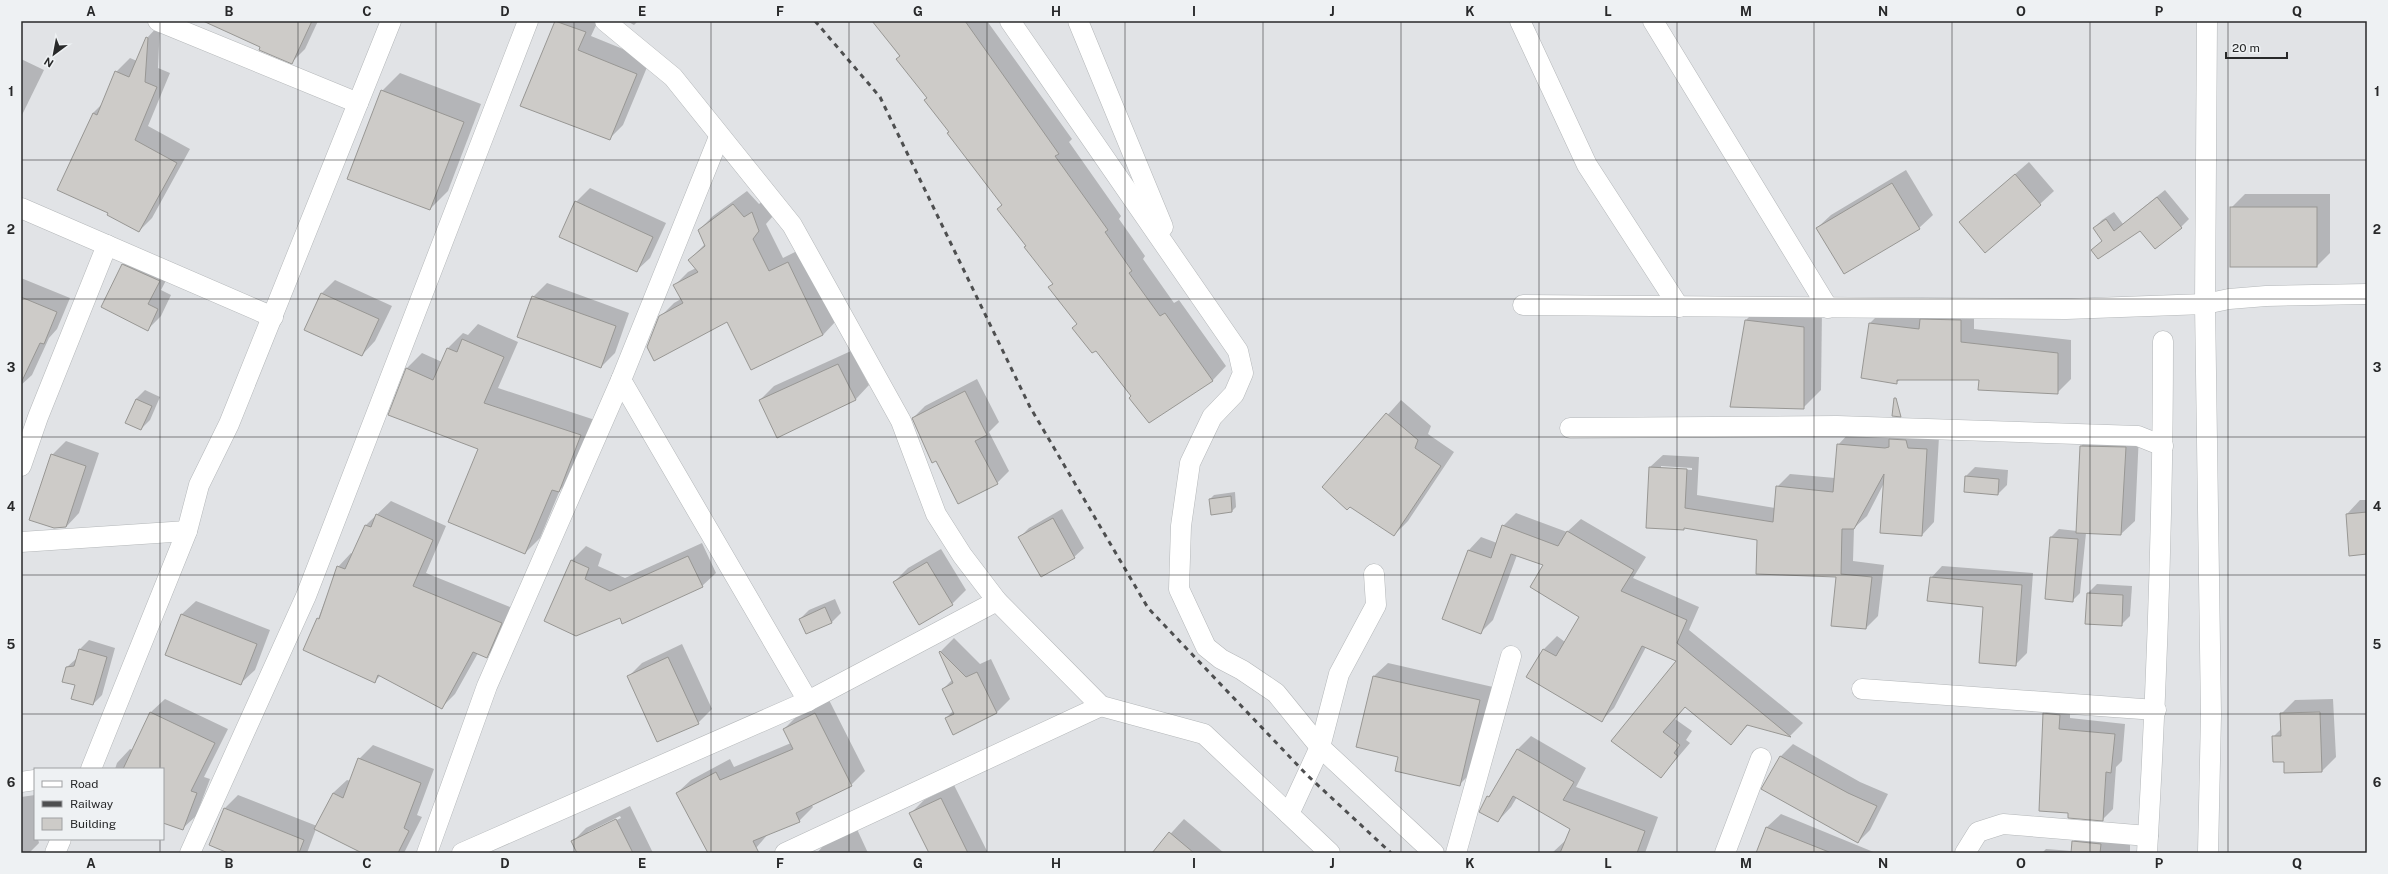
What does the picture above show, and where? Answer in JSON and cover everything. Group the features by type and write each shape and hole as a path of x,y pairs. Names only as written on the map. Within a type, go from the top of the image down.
{"street":[{"path":"158,21 358,103"},
{"path":"91,768 187,531 199,485 230,424 391,21"},
{"path":"190,853 306,596 528,21"},
{"path":"604,21 673,77 719,137 792,225 901,421 936,514 962,555 997,601 1101,706 1204,734 1330,853"},
{"path":"1010,21 1238,351 1243,373 1234,394 1212,417 1190,463 1181,526 1179,589 1206,647 1221,660 1242,670 1276,693 1320,747 1434,853"},
{"path":"1078,21 1178,264"},
{"path":"1520,21 1587,166 1679,306"},
{"path":"1653,21 1828,308"},
{"path":"2207,26 2205,304 2211,714 2208,853"},
{"path":"427,853 487,686 621,380 719,137"},
{"path":"21,208 272,317"},
{"path":"21,466 38,417 107,245"},
{"path":"1523,305 2066,309 2205,304 2229,299 2266,296 2367,294"},
{"path":"1966,853 1978,832 2003,824 2147,844 2156,710 2163,446 2163,341"},
{"path":"621,380 808,701"},
{"path":"1570,428 1845,426 2138,436 2163,446"},
{"path":"21,542 187,531"},
{"path":"1289,814 1320,747 1339,674 1376,605 1374,574"},
{"path":"462,853 808,701 997,601"},
{"path":"1456,853 1511,656"},
{"path":"1862,689 2156,710"},
{"path":"785,853 1101,706"},
{"path":"1725,853 1761,758"},
{"path":"21,782 34,780"},
{"path":"55,853 61,840"}],"building":[{"path":"203,21 312,21 292,64 259,50 260,47"},
{"path":"555,21 586,32 578,50 637,74 610,140 520,106"},
{"path":"872,21 965,21 1059,154 1055,156 1108,230 1105,232 1132,271 1129,273 1160,316 1165,313 1213,381 1149,423 1129,398 1131,396 1096,351 1092,353 1072,328 1077,324 1048,287 1053,284 997,209 1002,205 947,133 949,132 924,100 927,98 896,59 900,56"},
{"path":"146,37 148,38 145,82 157,87 135,140 177,163 139,232 107,215 108,213 57,190 93,113 97,115 115,71 129,77"},
{"path":"381,90 464,122 430,210 347,179"},
{"path":"2015,174 2041,205 1985,253 1959,222"},
{"path":"1892,183 1920,229 1844,274 1816,228"},
{"path":"2157,197 2182,228 2155,249 2140,231 2098,259 2091,250 2102,241 2093,228 2106,219 2114,231"},
{"path":"575,201 653,237 637,272 559,237"},
{"path":"733,204 744,217 752,212 759,231 753,239 769,271 788,262 823,335 751,370 727,322 654,361 647,347 659,316 683,303 673,285 698,272 688,260 705,246 698,230"},
{"path":"2230,207 2317,207 2317,267 2230,267"},
{"path":"122,264 160,281 148,304 158,309 148,331 101,307"},
{"path":"321,293 379,319 362,356 304,330"},
{"path":"532,296 616,326 601,368 517,337"},
{"path":"21,297 57,312 44,344 40,343 21,383"},
{"path":"1920,319 1961,320 1961,342 2058,353 2058,394 1978,390 1979,380 1897,380 1897,384 1861,378 1869,323 1919,329"},
{"path":"1745,320 1804,327 1804,409 1730,407"},
{"path":"462,339 504,357 484,403 581,435 559,492 552,490 525,554 448,522 478,449 388,415 406,368 433,380 447,348 457,352"},
{"path":"838,364 856,400 777,438 759,400"},
{"path":"965,391 987,435 975,441 998,484 958,504 936,461 932,463 912,418"},
{"path":"1894,398 1896,398 1901,417 1892,416"},
{"path":"136,399 152,406 141,430 125,423"},
{"path":"1386,413 1418,440 1415,448 1441,466 1394,536 1350,507 1347,510 1322,487"},
{"path":"1889,439 1906,440 1908,448 1927,449 1922,536 1880,533 1884,474 1854,529 1842,529 1841,574 1872,577 1866,629 1831,626 1836,577 1756,574 1757,540 1684,528 1684,530 1646,528 1649,467 1687,469 1685,508 1773,522 1776,486 1833,492 1837,444 1885,448 1889,447"},
{"path":"2080,446 2126,447 2121,535 2076,533"},
{"path":"51,454 86,466 66,527 54,528 29,520"},
{"path":"1965,476 1999,479 1998,495 1964,492"},
{"path":"1231,496 1232,512 1211,515 1209,499"},
{"path":"2367,512 2367,554 2349,556 2346,514"},
{"path":"376,514 433,540 413,586 502,623 487,658 473,652 442,709 378,675 375,683 303,650 317,618 319,619 337,566 345,569 365,525 371,527"},
{"path":"1053,518 1075,558 1041,577 1018,537"},
{"path":"1502,525 1558,546 1567,531 1634,570 1621,591 1687,620 1677,643 1791,737 1747,725 1731,745 1685,707 1663,732 1680,745 1674,753 1678,756 1661,778 1611,741 1676,661 1642,646 1602,722 1526,677 1543,649 1556,656 1579,617 1530,587 1543,565 1511,554 1481,634 1442,619 1468,550 1491,558"},
{"path":"2050,537 2078,539 2073,602 2045,599"},
{"path":"688,556 703,587 622,624 620,618 576,636 544,621 571,560 589,568 585,579 610,591"},
{"path":"927,562 953,605 919,625 893,582"},
{"path":"1930,577 2022,585 2016,666 1979,663 1983,607 1927,601"},
{"path":"2087,593 2123,595 2122,626 2085,624"},
{"path":"825,607 832,623 806,634 799,619"},
{"path":"181,614 257,644 241,685 165,655"},
{"path":"79,649 107,657 93,705 71,699 75,685 62,682 66,667 74,666"},
{"path":"940,651 966,677 977,672 997,713 953,735 945,718 954,714 942,689 953,683 939,652"},
{"path":"668,657 699,724 657,742 627,676"},
{"path":"1373,676 1480,700 1460,786 1395,771 1398,757 1356,747"},
{"path":"150,712 215,743 191,791 197,793 183,830 164,823 164,768 123,768"},
{"path":"2320,712 2322,772 2284,773 2284,762 2273,762 2272,736 2281,736 2280,713"},
{"path":"815,713 852,786 796,813 800,822 753,841 759,853 708,853 676,793 716,772 720,780 793,749 783,729"},
{"path":"2043,713 2060,715 2059,729 2115,734 2111,773 2106,772 2103,821 2068,818 2068,813 2039,811"},
{"path":"1517,749 1574,782 1563,800 1645,831 1637,853 1560,853 1570,829 1513,796 1498,822 1479,812 1487,796 1489,797"},
{"path":"1780,756 1848,793 1877,806 1858,843 1761,789"},
{"path":"358,758 421,783 404,828 409,831 398,853 362,853 314,829 333,793 343,798"},
{"path":"941,798 968,853 929,853 909,813"},
{"path":"224,808 304,840 299,853 228,853 209,845"},
{"path":"616,819 633,853 577,853 571,841"},
{"path":"1766,827 1829,852 1829,853 1756,853"},
{"path":"1169,832 1194,853 1152,853"},
{"path":"2072,841 2101,844 2100,853 2071,853"}],"railway":[{"path":"815,21 880,97 1030,407 1148,608 1307,775 1391,853"}]}
